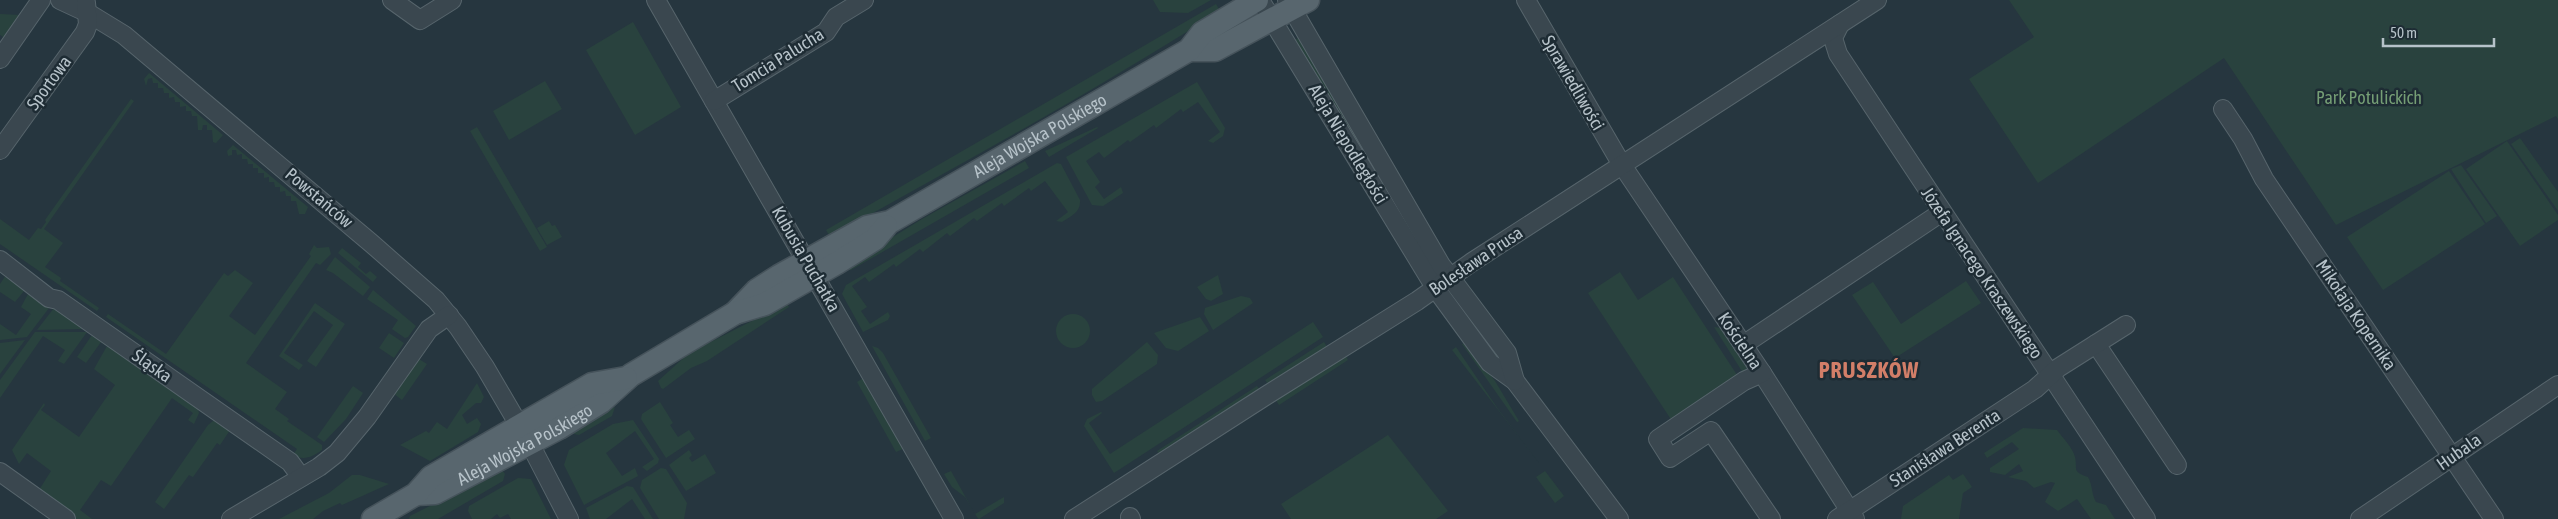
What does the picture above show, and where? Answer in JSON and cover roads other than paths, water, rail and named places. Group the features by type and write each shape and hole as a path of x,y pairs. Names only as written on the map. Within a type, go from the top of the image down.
{"main road":[{"name":"Aleja Wojska Polskiego","path":"373,519 416,494 435,493 524,435 601,402 626,378 735,313 757,290 811,268 867,226 890,222 1189,50 1202,33 1259,0"},
{"name":"Aleja Wojska Polskiego","path":"1189,50 1215,50 1272,19 1296,3"}],"street":[{"path":"0,59 41,0"},
{"name":"Powstańców","path":"60,0 87,6 152,57 424,288 449,315 472,348 524,435 569,519"},
{"path":"392,0 420,20 452,0"},
{"name":"Kubusia Puchatka","path":"656,0 954,519"},
{"name":"Tomcia Palucha","path":"714,101 826,32 836,17 864,0"},
{"name":"Aleja Niepodległości","path":"1259,0 1436,289 1490,363 1515,381"},
{"name":"Sprawiedliwości","path":"1526,0 1622,165"},
{"name":"Bolesława Prusa","path":"1074,519 1436,289 1622,165 1877,0"},
{"name":"Aleja Niepodległości","path":"1296,3 1450,278 1507,353 1515,381"},
{"name":"Sportowa","path":"0,150 85,32 88,24 87,6"},
{"name":"Józefa Ignacego Kraszewskiego","path":"1840,24 1833,38 1835,50 2146,519"},
{"name":"Mikołaja Kopernika","path":"2223,109 2243,139 2264,179 2494,519"},
{"name":"Kościelna","path":"1622,165 1762,372 1848,516"},
{"path":"1743,345 1942,212"},
{"name":"Śląska","path":"0,260 41,293 58,300 290,462 302,478"},
{"path":"231,519 327,462 372,411 429,329 449,315"},
{"name":"Stanisława Berenta","path":"1848,516 2035,389 2058,368 2126,325"},
{"path":"2096,344 2177,465"},
{"path":"1762,372 1744,381 1658,440 1670,458 1711,431 1772,519"},
{"path":"1515,381 1620,519"},
{"name":"Hubala","path":"2360,519 2558,385"},
{"path":"0,472 66,519"}],"district":[{"name":"PRUSZKÓW","path":"1869,370"}],"park label":[{"name":"Park Potulickich","path":"2369,98"}]}
